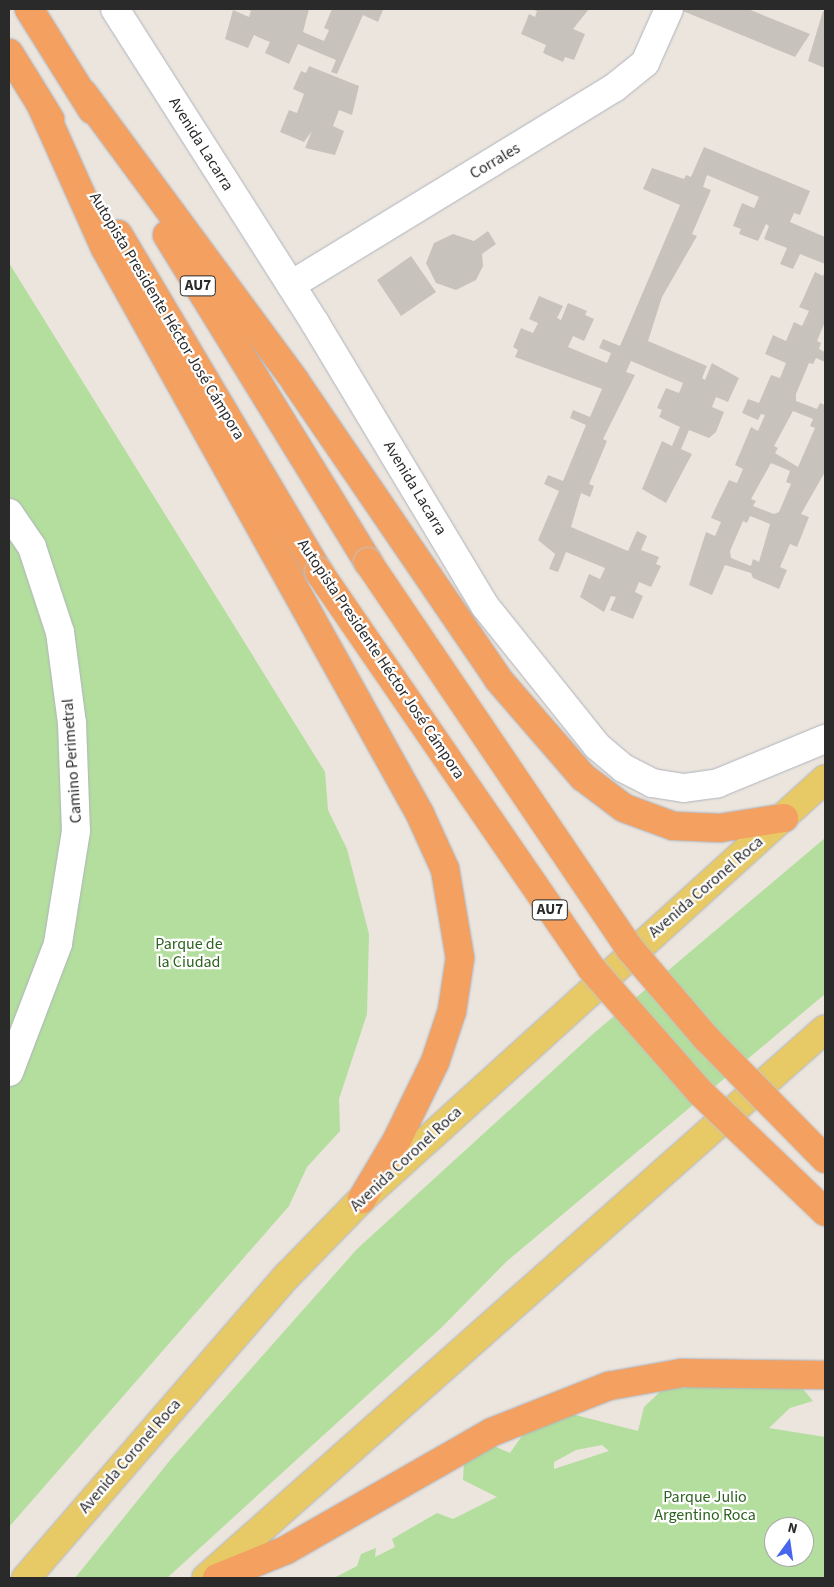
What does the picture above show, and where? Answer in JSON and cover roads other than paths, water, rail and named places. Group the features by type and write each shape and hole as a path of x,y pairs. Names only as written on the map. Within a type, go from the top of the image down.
{"highway":[{"name":"AU7","path":"30,9 319,488 558,849 630,949 707,1039 825,1160"},
{"name":"Autopista Presidente Héctor José Cámpora","path":"9,53 319,572 531,885 642,1029 768,1162 825,1212"},
{"path":"82,94 295,381 498,679 583,777 624,808 673,826 720,828 784,818"},
{"path":"41,104 105,248 380,743 445,869 460,958 452,1011 435,1062 397,1140 362,1199"},
{"path":"217,1578 286,1550 492,1432 609,1386 682,1373 825,1375"}],"main road":[{"name":"Avenida Coronel Roca","path":"26,1578 281,1284 362,1199 825,779"},
{"path":"206,1578 825,1029"}],"street":[{"name":"Avenida Lacarra","path":"115,9 291,285 485,606 569,716 617,763 652,783 684,788 718,784 825,739"},
{"name":"Corrales","path":"291,285 614,88 645,63 669,9"},
{"name":"Camino Perimetral","path":"9,512 32,547 60,632 72,722 76,831 58,944 9,1072"}],"park label":[{"name":"Parque de la Ciudad","path":"189,953"},
{"name":"Parque Julio Argentino Roca","path":"705,1506"}]}
